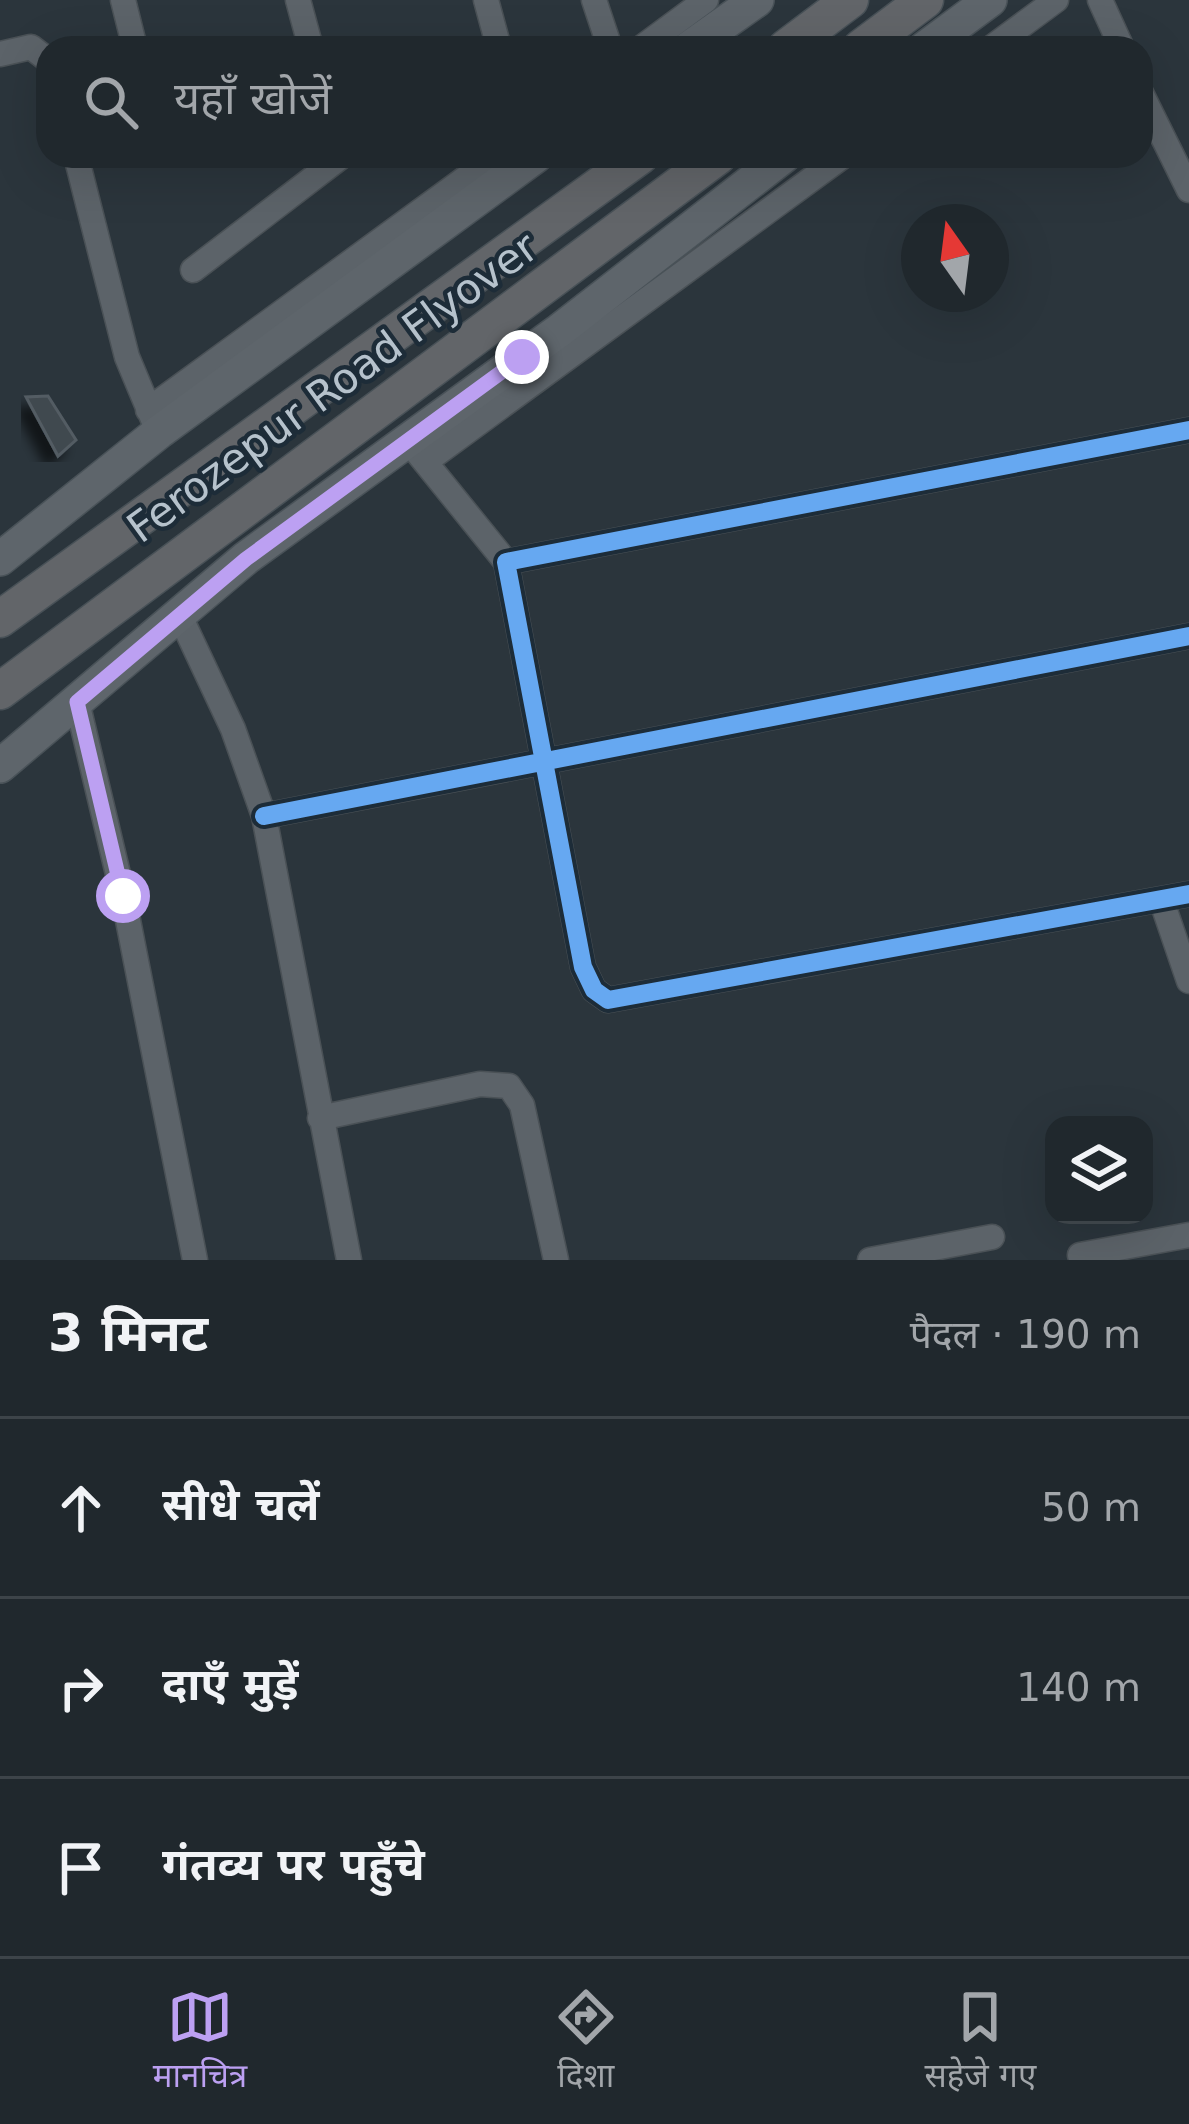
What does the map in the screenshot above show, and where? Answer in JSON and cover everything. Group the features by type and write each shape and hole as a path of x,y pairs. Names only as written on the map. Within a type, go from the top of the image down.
{"highway":[{"path":"801,36 850,0"},
{"path":"877,36 925,0"},
{"name":"Ferozepur Road Flyover","path":"0,620 624,168"},
{"name":"Ferozepur Road Flyover","path":"0,691 702,168"}],"main road":[{"path":"706,36 757,0"},
{"path":"942,36 990,0"},
{"path":"0,559 153,421 518,168"},
{"path":"0,766 179,614 415,450 769,168"}],"street":[{"path":"123,0 132,36"},
{"path":"298,0 308,36"},
{"path":"486,0 496,36"},
{"path":"594,0 606,36"},
{"path":"657,36 706,0"},
{"path":"1007,36 1056,0"},
{"path":"1100,0 1116,36"},
{"path":"0,54 31,47 36,51"},
{"path":"1153,117 1189,190"},
{"path":"85,168 127,357 153,421 480,168"},
{"path":"193,270 326,168"},
{"path":"826,168 415,450 506,562 583,967 594,990 608,1000 1189,894"},
{"path":"506,562 1189,430"},
{"path":"179,614 233,729 264,816 349,1260"},
{"path":"264,816 1189,636"},
{"path":"77,702 123,896 195,1260"},
{"path":"1161,899 1189,981"},
{"path":"320,1118 480,1084 508,1086 522,1106 556,1260"},
{"path":"1080,1255 1189,1235"},
{"path":"870,1260 992,1237"}],"building":[{"path":"48,396 76,440 58,456 26,397"}],"cycle path":[{"path":"1189,430 506,562 583,967 594,990 608,1000 1189,894"},
{"path":"264,816 1189,636"}],"route":[{"path":"123,896 77,702 246,559 390,449 522,357"}]}
